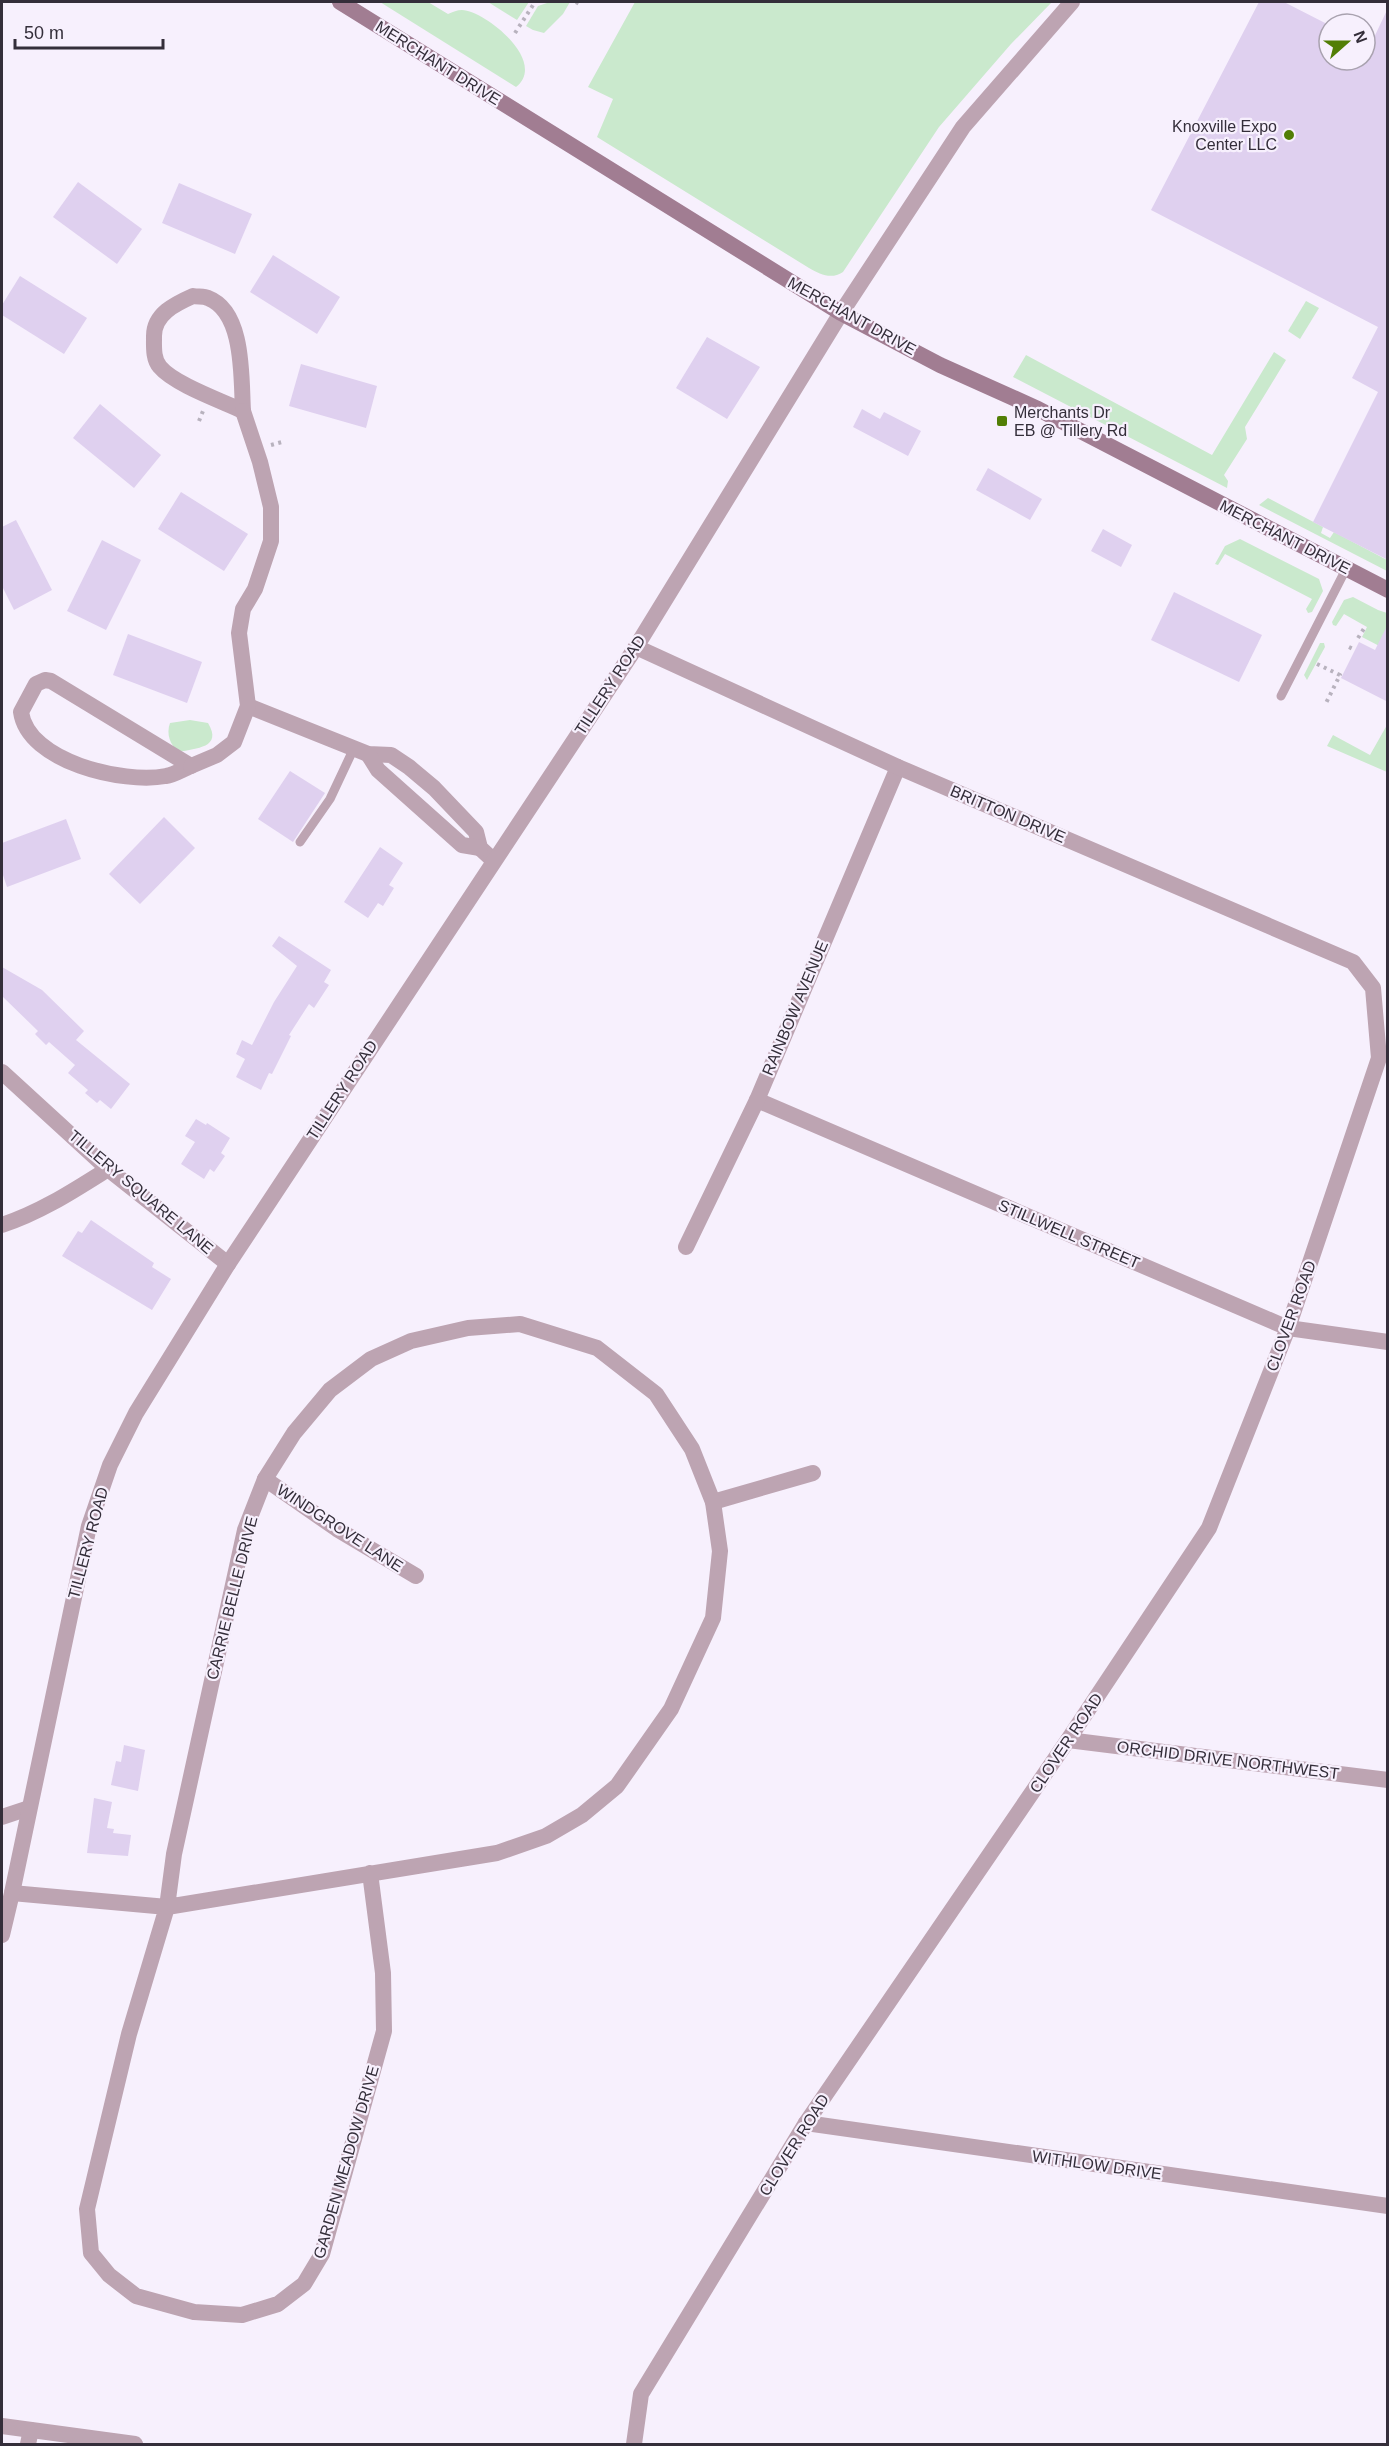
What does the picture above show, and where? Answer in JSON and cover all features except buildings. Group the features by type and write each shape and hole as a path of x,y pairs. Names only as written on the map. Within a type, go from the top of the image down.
{"main road":[{"name":"MERCHANT DRIVE","path":"340,2 841,313 940,365 1038,410 1388,590"}],"street":[{"name":"TILLERY ROAD","path":"2,1935 89,1526 110,1465 136,1413 228,1264 636,647 841,313 963,127 1072,2"},
{"path":"191,766 51,681 45,680 36,684 21,712 25,726 31,735 49,750 79,767 112,776 138,778 167,776 191,766 217,755 234,742 248,706 239,633 243,609 255,589 271,541 271,507 260,462 243,411 240,347 232,326 221,308 208,298 193,296 170,306 154,328 153,351 159,367 173,378 243,411"},
{"name":"BRITTON DRIVE","path":"636,647 898,767 1353,962 1373,988"},
{"path":"248,706 361,751 391,755 409,766 434,788 476,832 480,848"},
{"path":"361,751 378,770 462,845 480,848 493,860"},
{"name":"RAINBOW AVENUE","path":"686,1247 757,1100 898,767"},
{"name":"CLOVER ROAD","path":"634,2445 641,2394 806,2123 1068,1740 1209,1528 1288,1328 1379,1058 1373,988"},
{"name":"TILLERY SQUARE LANE","path":"2,1072 108,1169 228,1264"},
{"name":"STILLWELL STREET","path":"757,1100 1288,1328 1388,1342"},
{"path":"2,1225 59,1201 108,1169"},
{"name":"CARRIE BELLE DRIVE","path":"12,1893 167,1907 497,1853 546,1836 582,1815 617,1786 670,1709 712,1618 720,1551 714,1502 692,1449 656,1394 597,1348 520,1324 468,1328 411,1341 371,1359 330,1390 294,1433 265,1479 245,1530 174,1854 167,1907"},
{"path":"714,1502 813,1473"},
{"name":"WINDGROVE LANE","path":"265,1479 337,1529 416,1576"},
{"name":"ORCHID DRIVE NORTHWEST","path":"1068,1740 1388,1780"},
{"path":"2,1816 29,1808"},
{"name":"GARDEN MEADOW DRIVE","path":"167,1907 129,2034 87,2209 91,2253 109,2275 136,2296 194,2312 242,2315 278,2304 304,2284 322,2254 384,2031 383,1973 369,1873"},
{"name":"WITHLOW DRIVE","path":"806,2123 1388,2206"},
{"path":"2,2426 30,2437 135,2445"}],"lane":[{"path":"1281,696 1346,569"},
{"path":"300,842 361,751"}],"path":[{"path":"515,33 535,2"},
{"path":"576,2 581,5"},
{"path":"1358,638 1365,627"},
{"path":"1317,664 1340,675 1326,703"}],"green space":[{"path":"380,2 428,2 448,14 462,10 485,19 498,28 519,52 524,65 524,77 516,87"},
{"path":"488,2 529,2 517,20"},
{"path":"550,2 570,2 563,14 544,33 526,26 538,6"},
{"path":"635,2 1052,2 1011,44 939,127 843,272 830,276 809,268 597,137 613,99 588,87"},
{"path":"1306,301 1319,308 1300,339 1288,331"},
{"path":"1274,352 1286,360 1245,427 1247,439 1224,475 1228,481 1227,488 1013,377 1026,355 1212,455"},
{"path":"1268,498 1323,527 1321,533 1330,538 1334,532 1387,560 1387,571 1259,505"},
{"path":"1240,539 1319,579 1323,591 1312,612 1308,613 1306,609 1312,599 1225,554 1218,565 1215,564 1225,546"},
{"path":"1353,597 1387,613 1387,650 1362,637 1367,627 1344,614 1336,626 1333,625 1332,622 1344,600"},
{"path":"1320,643 1324,643 1325,647 1307,680 1304,675"},
{"path":"190,720 208,723 212,731 212,738 200,748 179,752 170,739 168,731 170,723"},
{"path":"1387,725 1387,772 1327,746 1333,735 1370,755"}],"place":[{"name":"Knoxville Expo Center LLC","path":"1289,135"},
{"name":"Merchants Dr EB @ Tillery Rd","path":"1002,421"}]}
